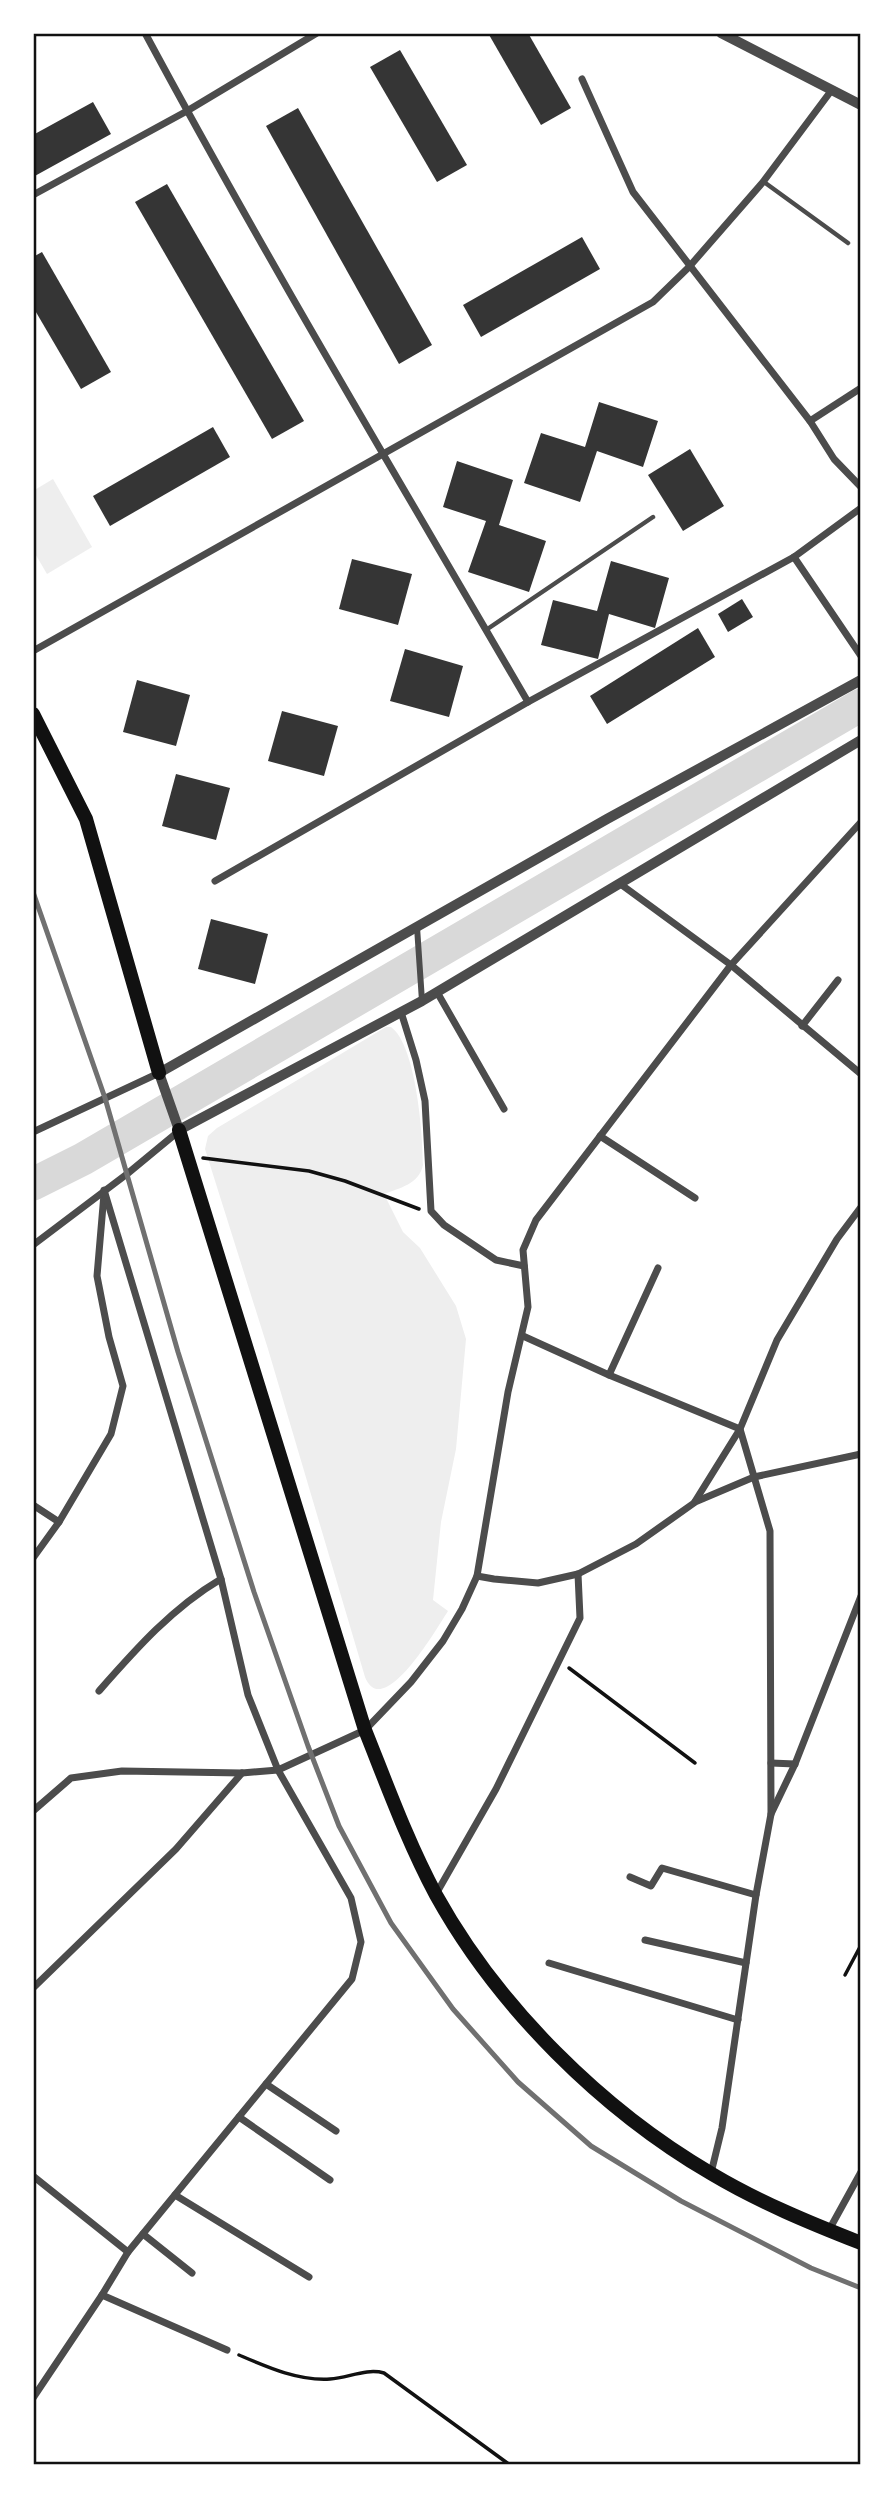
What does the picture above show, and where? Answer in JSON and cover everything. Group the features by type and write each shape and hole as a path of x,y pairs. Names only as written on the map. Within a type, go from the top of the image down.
{"main road":[{"path":"33,714 86,819 159,1073"},
{"path":"179,1130 365,1730 396,1809 436,1894 475,1956 536,2032 602,2096 650,2133 711,2174 765,2202 861,2244"}],"street":[{"path":"145,33 383,454 528,702"},
{"path":"33,195 187,111 317,33"},
{"path":"721,33 861,105"},
{"path":"582,79 633,192 810,421 834,459 861,487"},
{"path":"33,651 653,302 689,267 763,182 831,91"},
{"path":"810,421 861,388"},
{"path":"215,880 528,702 794,557 861,508"},
{"path":"794,557 861,656"},
{"path":"33,1132 159,1073 607,818 861,680"},
{"path":"33,1245 179,1130 422,1001 861,740"},
{"path":"33,1811 71,1778 122,1771 242,1773 278,1770 365,1730 411,1682 443,1641 468,1598 477,1576 504,1415 528,1307 523,1251 536,1220 731,965 861,822"},
{"path":"619,883 731,965 861,1074"},
{"path":"417,927 422,1001"},
{"path":"802,1026 838,980"},
{"path":"437,992 504,1109"},
{"path":"401,1012 425,1101 430,1205 434,1215 496,1259 524,1266"},
{"path":"159,1073 179,1130"},
{"path":"600,1136 695,1198"},
{"path":"33,1558 59,1522 111,1434 123,1386 109,1337 97,1276 104,1190"},
{"path":"33,2398 103,2295 128,2252 352,1979 361,1942 351,1898 278,1770 248,1695 221,1579 104,1190"},
{"path":"694,1503 740,1429 777,1340 837,1238 861,1207"},
{"path":"609,1375 658,1268"},
{"path":"523,1336 740,1429"},
{"path":"711,2174 722,2128 756,1895 771,1814 770,1531 740,1429"},
{"path":"477,1576 538,1583 578,1574 636,1544 694,1503 754,1477 861,1454"},
{"path":"33,1505 59,1522"},
{"path":"436,1894 496,1789 580,1618 578,1574"},
{"path":"99,1691 152,1632 194,1595 221,1579"},
{"path":"771,1814 795,1764 861,1596"},
{"path":"771,1763 795,1764"},
{"path":"33,1987 176,1849 242,1773"},
{"path":"630,1877 650,1886 662,1868 756,1895"},
{"path":"645,1940 746,1963"},
{"path":"549,1963 738,2020"},
{"path":"266,2084 336,2131"},
{"path":"239,2117 330,2180"},
{"path":"829,2231 861,2172"},
{"path":"33,2176 128,2252"},
{"path":"175,2195 309,2277"},
{"path":"143,2234 192,2273"},
{"path":"103,2295 227,2350"}],"lane":[{"path":"763,182 848,243"},
{"path":"486,630 653,517"}],"path":[{"path":"187,1156 309,1171 384,1194 434,1215"},
{"path":"559,1660 695,1763"},
{"path":"845,1975 861,1945"},
{"path":"227,2350 278,2372 291,2374 329,2379 376,2370 384,2373 510,2465"}],"shaded area":[{"path":"53,479 92,547 47,574 33,550 33,491"},
{"path":"386,1027 391,1027 400,1037 412,1070 422,1133 423,1165 413,1181 384,1194 403,1232 420,1248 456,1306 466,1339 456,1449 441,1522 433,1600 448,1611 409,1667 384,1688 373,1688 365,1677 268,1349 205,1149 208,1136 217,1128"}],"building":[{"path":"488,33 528,33 571,108 541,125"},
{"path":"400,50 467,165 437,182 370,67"},
{"path":"93,102 111,134 33,177 33,135"},
{"path":"298,108 432,345 399,364 266,126"},
{"path":"167,184 304,421 272,439 135,202"},
{"path":"582,237 600,269 481,337 463,305"},
{"path":"42,252 111,372 81,389 33,307 33,257"},
{"path":"599,402 658,421 643,467 597,451 580,502 524,483 541,433 585,447"},
{"path":"213,427 230,457 110,526 93,496"},
{"path":"690,449 724,506 683,531 648,475"},
{"path":"457,461 513,480 499,525 546,541 529,592 468,572 486,521 443,507"},
{"path":"352,559 412,574 398,625 339,609"},
{"path":"611,561 669,578 655,628 609,614 598,659 541,645 553,600 597,611"},
{"path":"742,599 753,617 728,632 718,614"},
{"path":"698,628 715,657 607,724 590,696"},
{"path":"405,649 463,666 449,717 390,701"},
{"path":"137,680 190,695 176,746 123,732"},
{"path":"282,711 338,726 324,776 268,761"},
{"path":"176,774 230,788 216,840 162,826"},
{"path":"211,919 268,934 255,984 198,969"}],"waterway":[{"path":"33,1184 83,1159 861,705"}],"railway":[{"path":"33,892 105,1098 178,1352 254,1592 339,1826 391,1923 453,2009 518,2082 591,2146 681,2201 811,2268 861,2288"}]}
